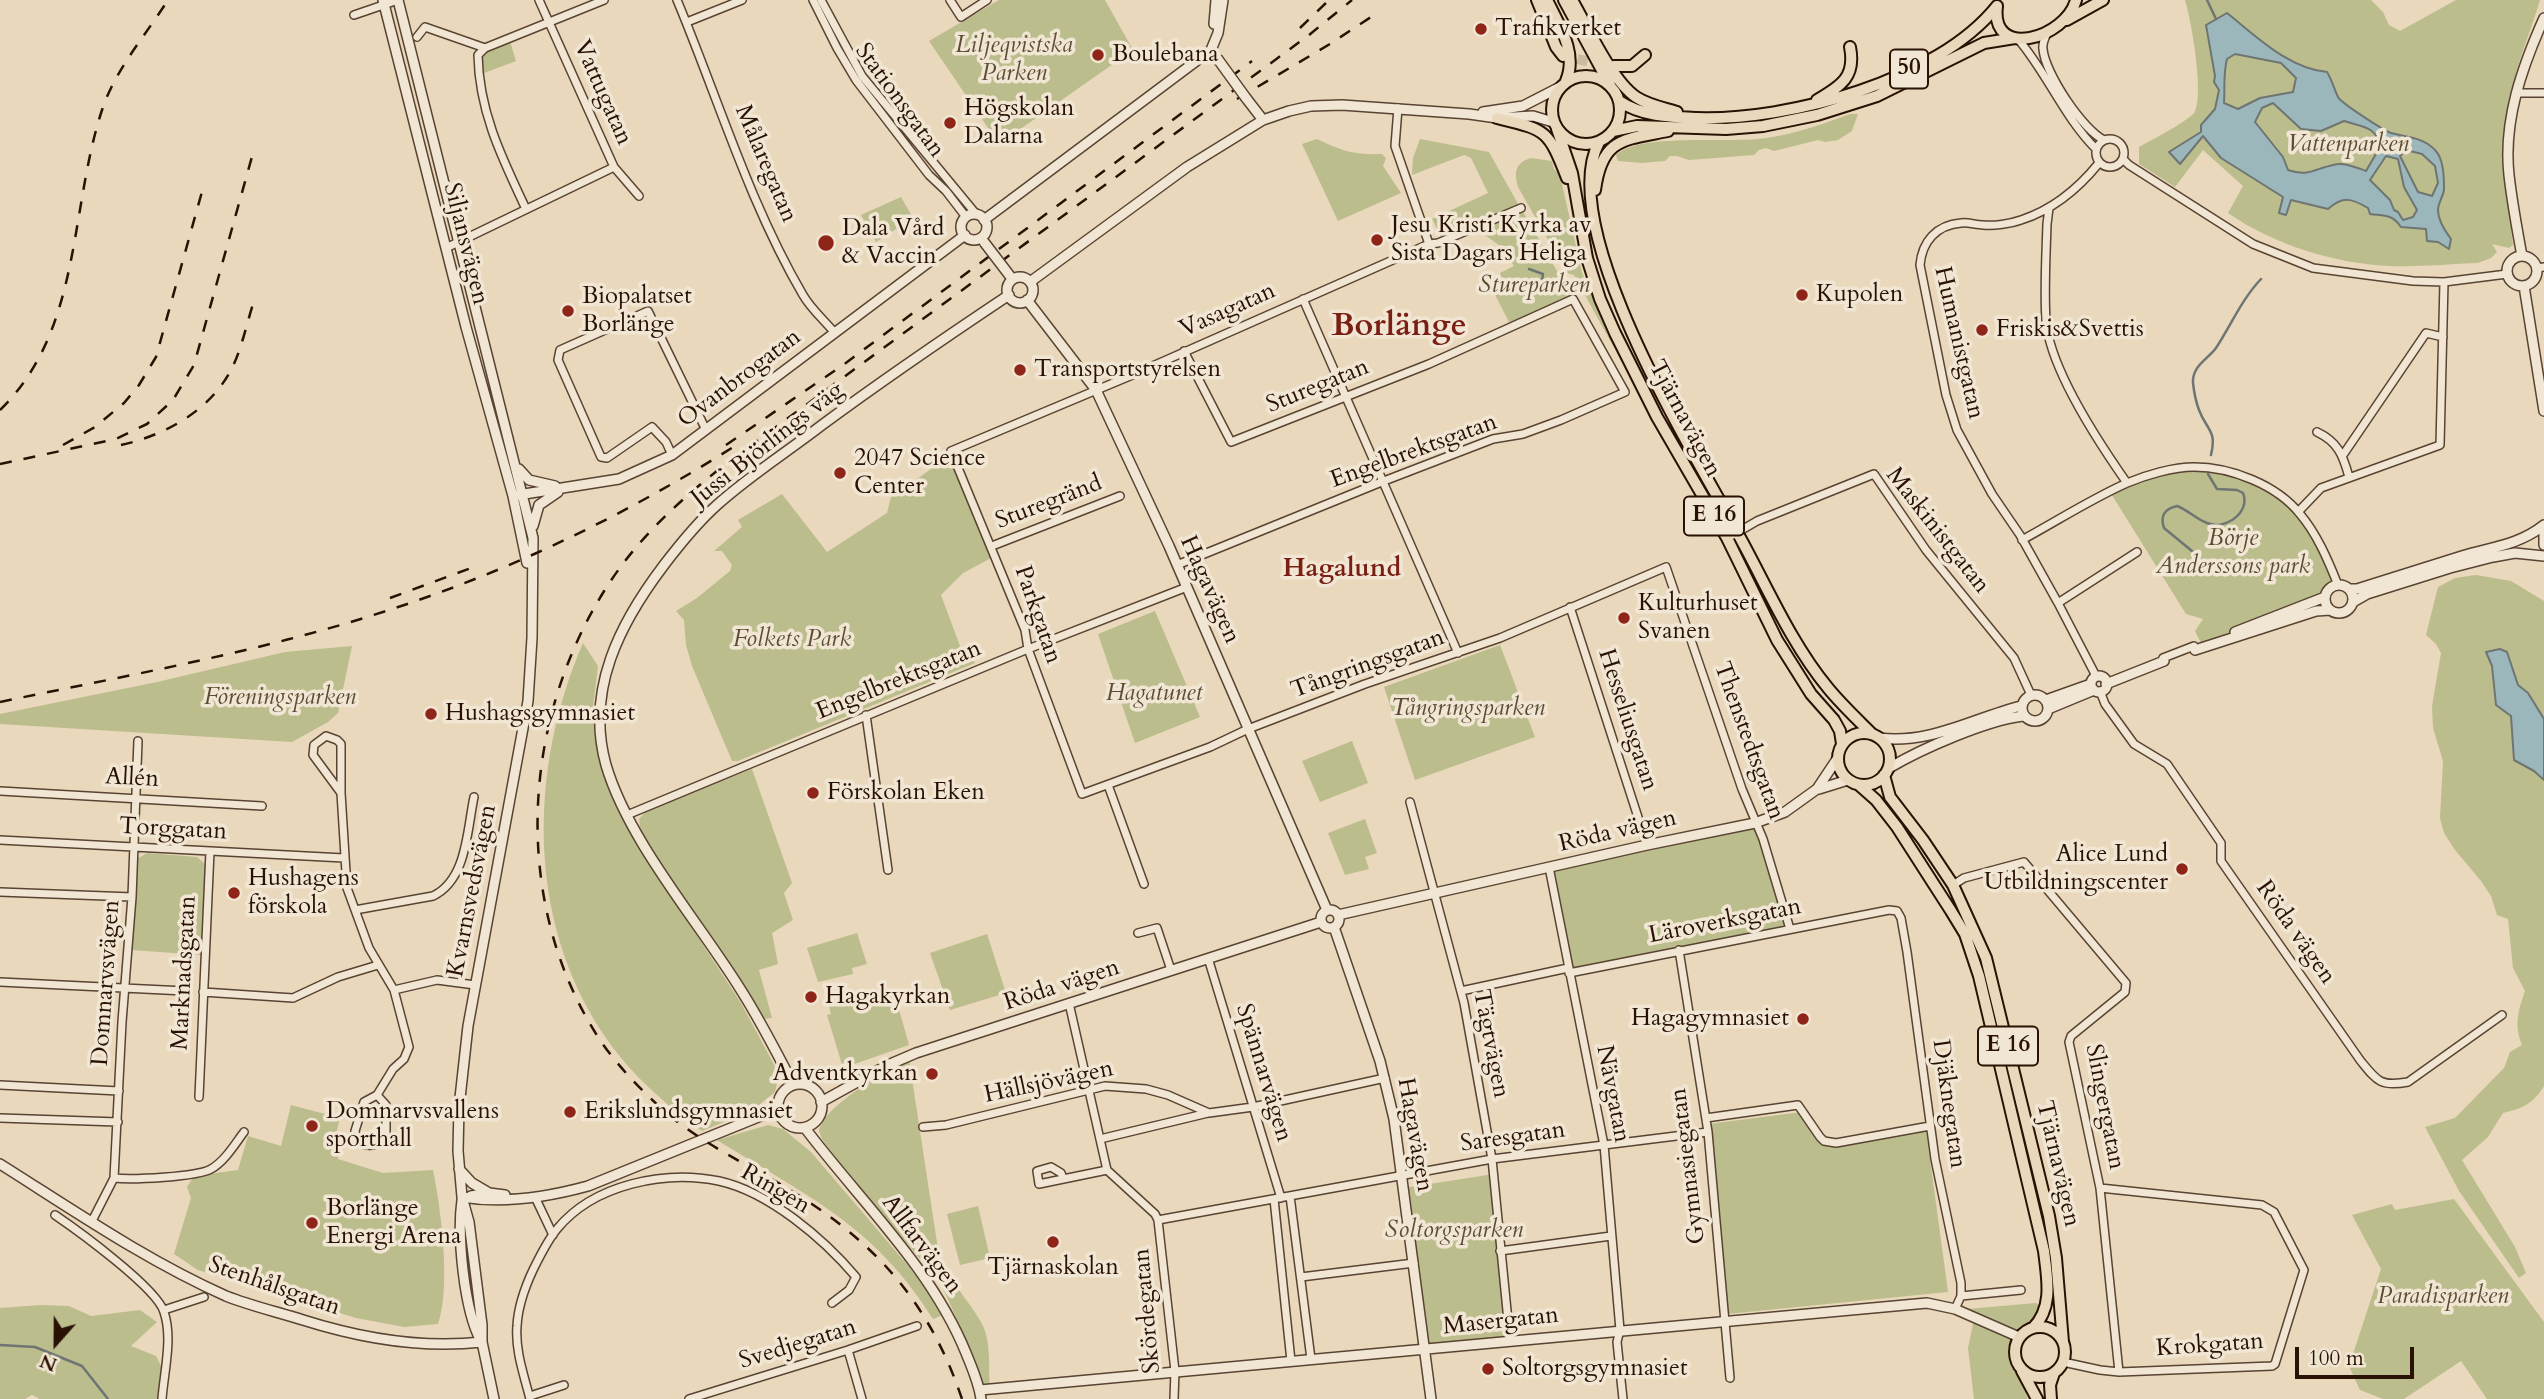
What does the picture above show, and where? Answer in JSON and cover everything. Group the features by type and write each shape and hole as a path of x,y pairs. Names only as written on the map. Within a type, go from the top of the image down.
{"highway":[{"path":"1536,0 1558,51 1563,55"},
{"name":"E 16","path":"1547,0 1570,52 1570,71 1552,103 1555,125"},
{"path":"1555,125 1562,135 1576,143 1599,142 1613,131 1619,120 1619,101 1564,0"},
{"name":"50","path":"1572,0 1629,92 1652,104 1700,118"},
{"path":"2062,23 2070,15 2076,0"},
{"path":"1999,3 1998,25 2003,32 2016,38 2033,38 2047,33 2103,0"},
{"name":"50","path":"1619,101 1632,109 1647,113 1700,118 1762,114 1806,107 1845,96 1905,72 1965,38 1999,3"},
{"name":"50","path":"1613,131 1637,126 1678,129 1763,126 1817,115 1877,96 1973,48 2016,38"},
{"path":"1806,107 1840,85 1846,78 1853,61 1850,47"},
{"path":"1614,66 1632,66 1645,55"},
{"path":"1563,84 1575,77 1595,76 1612,87"},
{"path":"1497,118 1532,127 1545,134 1563,167 1576,200"},
{"name":"Tjärnavägen","path":"1555,125 1567,154 1591,269 1615,334 1657,417 1727,538 1777,640 1811,694 1835,720 1842,744"},
{"path":"1593,203 1598,169 1604,156 1613,147 1628,139 1678,129"},
{"name":"Tjärnavägen","path":"1599,142 1590,167 1593,203 1604,259 1625,318 1669,409 1790,631 1827,687 1875,736"},
{"path":"1858,733 1875,736 1889,751 1886,772 1873,784 1854,783 1842,775 1838,759 1842,744 1858,733"},
{"name":"Tjärnavägen","path":"1886,772 1890,797 1953,885 1986,958 2049,1216 2056,1258 2063,1362"},
{"name":"Tjärnavägen","path":"1854,783 1876,800 1897,827 1965,934 1979,976 2044,1251 2048,1293 2046,1306 2039,1322 2033,1328"},
{"path":"2036,1399 2016,1362 2014,1352 2019,1337 2033,1328 2047,1328 2063,1342"},
{"path":"2051,1399 2050,1385 2054,1373 2063,1362"},
{"path":"2022,1371 2034,1377 2054,1373"}],"street":[{"path":"354,15 384,2 398,0"},
{"name":"Siljansvägen","path":"398,0 514,462 518,495"},
{"name":"Vattugatan","path":"539,0 614,167 639,196"},
{"path":"526,209 496,145 484,108 478,55 485,48 604,0"},
{"name":"Målaregatan","path":"677,0 746,173 781,252 804,297 834,332"},
{"path":"687,22 742,0"},
{"name":"Stationsgatan","path":"813,0 856,79 929,175 975,217"},
{"name":"Stationsgatan","path":"821,0 862,76 975,217"},
{"path":"950,0 961,16 987,0"},
{"path":"1216,0 1214,54 1263,120"},
{"path":"1011,278 982,240 965,235 961,228 1214,54 1223,0"},
{"name":"Siljansvägen","path":"384,2 446,248 518,495"},
{"path":"2522,256 2509,174 2510,132 2516,93 2544,18"},
{"path":"416,37 425,27 485,48"},
{"path":"2016,38 2034,57 2080,130 2096,149 2099,163 2112,167 2123,159 2124,150 2120,143 2096,136 2083,124 2043,51 2047,33"},
{"path":"1469,114 1523,106 1563,84"},
{"path":"2516,93 2544,93"},
{"path":"1030,282 1187,167 1263,120 1311,106 1398,108 1497,118 1533,116 1555,125"},
{"path":"1398,108 1395,146 1429,244"},
{"path":"2096,149 2104,140"},
{"path":"2123,159 2253,244 2313,268 2413,281 2444,282 2507,274"},
{"name":"Humanistgatan","path":"2099,163 2073,191 2049,208 2019,221 1985,225 1961,223 1928,237 1921,251 1920,265 1946,395 1957,430 1992,495 2022,540 2058,603 2099,684"},
{"path":"446,248 614,167"},
{"name":"Vasagatan","path":"951,451 1429,244 1438,243 1521,208"},
{"path":"2049,208 2046,323 2058,365 2127,483"},
{"path":"975,217 986,231 982,240"},
{"name":"Ovanbrogatan","path":"518,495 619,479 672,455 965,235"},
{"path":"2507,274 2515,284 2524,286 2535,278 2540,267 2522,256"},
{"path":"2507,274 2510,262 2522,256"},
{"path":"1011,278 1024,278 1030,282 1032,294 1027,300 1019,303 1009,295 1011,278"},
{"path":"2298,511 2321,488 2440,445 2444,282"},
{"path":"2524,286 2544,411"},
{"name":"Jussi Björlings väg","path":"793,1084 740,987 669,883 627,815 606,764 600,736 604,677 615,644 639,598 698,523 730,494 868,391 1009,295"},
{"path":"1303,299 1458,653"},
{"name":"Sturegatan","path":"1184,351 1231,442 1429,364 1573,299"},
{"name":"Tjärnavägen","path":"1573,299 1625,392"},
{"name":"Hagavägen","path":"1027,300 1096,390 1187,587 1327,910"},
{"path":"672,455 666,442 652,427 607,458 601,457 558,360 560,350 648,311 706,429"},
{"path":"2343,456 2426,333 2444,337"},
{"name":"Engelbrektsgatan","path":"1177,565 1384,481 1493,439 1523,434 1561,420 1625,392"},
{"path":"2317,432 2331,438 2343,456 2348,477"},
{"name":"Parkgatan","path":"951,451 1025,630 1028,649 1082,794"},
{"path":"514,462 529,480 567,488"},
{"path":"2022,540 2127,483 2151,475 2193,467 2221,470 2248,478 2270,490 2298,511 2313,530 2338,585"},
{"name":"Maskinistgatan","path":"1737,532 1791,506 1874,474 1926,550 2014,658 2031,695"},
{"path":"533,538 534,519 539,505 567,488"},
{"name":"Kvarnsvedsvägen","path":"494,1399 482,1342 469,1222 462,1197 459,1169 461,1080 475,985 528,701 533,538 518,495"},
{"name":"Kvarnsvedsvägen","path":"518,495 531,593"},
{"name":"Sturegränd","path":"992,546 1120,496"},
{"path":"2544,526 2544,545"},
{"path":"2047,705 2313,604 2325,597 2329,589 2338,585 2357,589 2510,544 2530,536 2544,526"},
{"path":"1727,538 1737,532"},
{"path":"2058,603 2137,552"},
{"path":"2194,648 2316,611 2344,612 2353,602 2367,594 2479,560 2515,553 2544,556"},
{"name":"Tångringsgatan","path":"1082,794 1210,747 1248,729 1365,684 1458,653 1666,567"},
{"name":"Thenstedtsgatan","path":"1666,567 1755,823 1763,839 1790,929"},
{"name":"Engelbrektsgatan","path":"627,815 1028,649 1187,587"},
{"path":"2349,589 2353,602"},
{"path":"2325,597 2330,610"},
{"name":"Hesseliusgatan","path":"1570,607 1647,845"},
{"name":"Röda vägen","path":"2099,684 2105,704 2134,744 2167,764 2221,843 2221,861 2377,1081 2392,1085 2408,1082 2502,1014"},
{"path":"2031,695 2039,695 2047,705 2045,717 2038,721 2030,721 2022,711 2024,699 2031,695"},
{"path":"1875,736 1896,740 1922,738 2022,711"},
{"path":"1886,772 1909,756 2022,711"},
{"path":"866,715 888,870"},
{"path":"341,793 313,755 314,745 326,736 341,744 347,888 369,948 394,990 409,1047 404,1059 393,1069 377,1095 364,1102 355,1131 357,1142 364,1145 376,1145 383,1141 386,1133 386,1105 377,1095"},
{"name":"Domnarvsvägen","path":"92,1222 114,1178 124,986 132,897 138,741"},
{"name":"Röda vägen","path":"1338,915 1755,823 1785,812 1817,789 1838,759"},
{"name":"Röda vägen","path":"1817,789 1854,783"},
{"path":"1108,785 1144,884"},
{"name":"Allén","path":"0,792 262,806"},
{"path":"355,910 444,891 456,876 474,797"},
{"name":"Tägtvägen","path":"1410,802 1461,991 1492,1159 1510,1341"},
{"name":"Torggatan","path":"0,840 344,858"},
{"name":"Marknadsgatan","path":"199,1097 210,851"},
{"name":"Slingergatan","path":"1953,885 1964,878 2024,862 2126,983 2125,992 2071,1036 2069,1042 2100,1188 2119,1371"},
{"name":"Nävgatan","path":"1549,867 1604,1145 1620,1329 1617,1342 1623,1399"},
{"path":"0,892 132,897"},
{"path":"1327,910 1335,911 1338,915 1339,921 1334,927 1328,928 1321,922 1321,916 1327,910"},
{"name":"Läroverksgatan","path":"1461,991 1889,910"},
{"name":"Djäknegatan","path":"1889,910 1897,911 1901,918 1930,1126 1961,1283 1961,1296"},
{"name":"Röda vägen","path":"821,1102 888,1065 916,1054 1321,922"},
{"name":"Hagavägen","path":"1334,927 1385,1078 1402,1176 1431,1399"},
{"path":"1138,933 1157,928 1171,970"},
{"name":"Gymnasiegatan","path":"1679,950 1708,1132 1730,1378"},
{"name":"Spännarvägen","path":"1208,958 1278,1199 1291,1361"},
{"path":"203,992 293,998 338,976 378,965"},
{"path":"394,990 437,980 475,985"},
{"path":"0,982 185,991"},
{"path":"1069,1003 1107,1170 1156,1214 1158,1220"},
{"path":"1100,1139 1209,1113 1253,1107 1385,1078"},
{"path":"793,1084 805,1084 818,1093 821,1102 819,1117 805,1128 785,1123 778,1109 778,1100 783,1091 793,1084"},
{"path":"0,1085 119,1091"},
{"name":"Hällsjövägen","path":"923,1127 946,1125 1088,1089 1127,1086 1168,1095 1209,1113"},
{"path":"1706,1118 1798,1105 1824,1141 1836,1143 1930,1126"},
{"path":"462,1197 535,1197 560,1194 588,1186 778,1109"},
{"path":"0,1118 118,1122"},
{"name":"Allfarvägen","path":"805,1128 925,1278 950,1315 981,1394"},
{"path":"114,1178 130,1180 210,1170 224,1158 244,1132"},
{"name":"Saresgatan","path":"1158,1220 1492,1159 1708,1132"},
{"name":"Stenhålsgatan","path":"0,1164 172,1269 228,1296 344,1333 427,1344 460,1345 482,1342"},
{"path":"459,1169 486,1197"},
{"path":"1063,1178 1107,1170"},
{"name":"Ringen","path":"530,1397 517,1349 516,1326 528,1280 558,1227 580,1209 623,1186 683,1176 720,1181 751,1192 784,1212 836,1253 856,1277 849,1290 832,1303"},
{"name":"Krokgatan","path":"2063,1362 2119,1371 2272,1366 2304,1270 2270,1208 2100,1188"},
{"path":"1290,1196 1311,1359"},
{"name":"Kvarnsvedsvägen","path":"462,1197 459,1222 470,1312 474,1328 482,1342"},
{"path":"469,1222 471,1214 486,1197"},
{"path":"535,1197 553,1235"},
{"path":"54,1215 78,1230 136,1279 164,1310 167,1341 162,1399"},
{"name":"Skördegatan","path":"1158,1220 1175,1371 1174,1399"},
{"path":"1500,1251 1611,1236"},
{"path":"1301,1277 1414,1263"},
{"path":"1955,1308 1961,1296 2021,1290"},
{"path":"164,1310 204,1297"},
{"name":"Masergatan","path":"981,1394 1175,1371 1927,1303 1955,1308 2019,1337"},
{"name":"Svedjegatan","path":"689,1399 917,1326"},
{"path":"848,1350 862,1399"},
{"path":"530,1397 564,1385"}],"green space":[{"name":"Liljeqvistska Parken","path":"999,0 1105,0 1133,50 999,144 929,41"},
{"name":"Vattenparken","path":"2185,0 2371,0 2383,12 2389,25 2400,31 2456,0 2540,0 2517,70 2508,112 2506,169 2513,245 2509,248 2492,244 2497,252 2491,258 2478,263 2391,266 2327,257 2285,243 2228,213 2243,186 2203,150 2175,187 2139,164 2139,147 2190,117 2197,104 2198,75"},
{"path":"509,38 516,61 479,75 478,55"},
{"path":"1858,114 1852,131 1838,140 1818,140 1774,151 1766,148 1754,155 1689,160 1670,156 1665,161 1642,163 1618,161 1616,155 1644,143 1750,140 1777,136"},
{"path":"1317,139 1348,151 1382,154 1386,158 1383,166 1401,193 1338,221 1302,144"},
{"path":"1420,139 1489,152 1518,204 1517,207 1442,239 1432,219 1488,193 1471,158 1464,155 1412,175 1413,158"},
{"path":"1531,158 1552,161 1554,169 1560,175 1582,273 1635,386 1574,275 1567,273 1518,187 1517,169"},
{"path":"901,197 913,218 876,242 861,215"},
{"name":"Stureparken","path":"1521,208 1573,299 1511,326 1487,279 1501,276 1500,273 1514,266 1500,246 1474,227"},
{"name":"Folkets Park","path":"951,451 995,556 963,573 941,595 960,646 975,663 738,761 732,761 692,666 686,645 684,620 676,611 730,571 732,565 722,551 714,551 742,527 738,520 782,494 827,552 887,513 891,497 934,467"},
{"name":"Börje Anderssons park","path":"2193,467 2247,478 2299,511 2338,585 2329,589 2325,597 2201,643 2195,631 2203,619 2186,614 2110,492 2127,483"},
{"path":"2476,575 2511,581 2544,601 2544,1086 2527,1104 2503,1113 2488,1137 2462,1160 2515,1247 2526,1273 2519,1278 2459,1191 2425,1127 2455,1118 2504,1068 2510,1052 2522,1045 2518,1018 2525,991 2513,968 2508,919 2497,915 2491,896 2455,850 2444,833 2440,818 2443,761 2433,728 2432,706 2441,653 2426,635 2438,587 2455,578"},
{"name":"Hagatunet","path":"1155,611 1200,717 1135,743 1098,634"},
{"path":"583,643 598,666 592,715 604,778 632,836 741,1003 779,1074 775,1092 753,1110 702,1131 649,1088 614,1049 578,990 560,943 549,893 544,842 545,791 553,740 565,691"},
{"name":"Tångringsparken","path":"1500,645 1535,737 1415,780 1384,687"},
{"name":"Föreningsparken","path":"352,646 338,713 328,722 292,742 0,724 0,714 157,682 285,652"},
{"path":"1352,741 1368,783 1320,802 1302,761"},
{"path":"752,769 792,883 784,893 793,920 772,933 778,964 759,970 772,1018 763,1019 641,836 639,819 647,810"},
{"path":"1365,819 1377,853 1365,857 1369,869 1345,875 1328,833"},
{"path":"1755,823 1790,929 1569,973 1549,867"},
{"path":"147,853 197,857 205,864 201,955 132,950 137,859"},
{"path":"857,933 867,964 852,968 853,974 818,982 807,948"},
{"path":"987,934 1006,993 950,1010 930,953"},
{"path":"893,988 909,1045 843,1068 827,1015 831,1014 829,1007"},
{"path":"909,1059 939,1256 984,1329 988,1346 990,1388 980,1386 967,1341 940,1282 849,1176 819,1131 823,1121 844,1100"},
{"name":"Borlänge Energi Arena","path":"291,1105 340,1118 333,1146 340,1149 338,1159 383,1173 433,1170 442,1226 444,1269 444,1290 438,1324 404,1327 356,1318 198,1270 174,1254 191,1198 187,1187 194,1176 238,1170 248,1136 281,1146"},
{"path":"1802,1112 1823,1141 1837,1143 1926,1130 1948,1292 1727,1314 1708,1124"},
{"path":"768,1125 783,1129 811,1152 922,1282 943,1315 933,1319 887,1259 837,1215 717,1140"},
{"name":"Soltorgsparken","path":"1494,1174 1510,1341 1425,1350 1404,1188"},
{"name":"Paradisparken","path":"2454,1199 2544,1322 2544,1399 2487,1399 2461,1361 2404,1399 2383,1399 2360,1390 2349,1366 2381,1269 2352,1215 2392,1204 2395,1210"},
{"path":"978,1206 990,1258 960,1265 947,1214"},
{"path":"2036,1303 2043,1308 2017,1337 2012,1353 2012,1367 2018,1373 2028,1399 1974,1399 1968,1348 1974,1319 1967,1309"},
{"path":"69,1306 91,1316 140,1310 157,1322 131,1346 156,1356 163,1370 160,1399 40,1399 32,1395 25,1399 0,1399 0,1308"}],"water":[{"name":"Vattenparken","path":"2227,13 2286,58 2313,70 2327,72 2338,97 2346,105 2391,133 2420,140 2435,150 2442,163 2444,180 2438,214 2451,239 2449,249 2438,242 2427,241 2426,229 2401,227 2391,218 2370,214 2368,208 2352,200 2343,200 2328,209 2291,200 2286,215 2279,213 2283,197 2221,158 2203,136 2180,164 2169,152 2201,132 2201,125 2215,109 2219,90 2214,82 2206,25","holes":["2235,54 2281,63 2296,78 2293,92 2260,98 2238,109 2224,103 2227,59","2273,103 2301,129 2321,131 2344,121 2363,126 2376,135 2380,147 2366,171 2341,164 2306,173 2288,170 2283,157 2255,122 2262,108","2406,150 2422,154 2435,166 2438,183 2432,196 2418,192 2400,156","2386,156 2398,159 2404,187 2417,210 2413,217 2403,220 2390,200 2370,180"]},
{"path":"2500,649 2507,652 2518,685 2528,693 2544,719 2544,780 2514,760 2511,716 2496,705 2492,666 2486,652"}],"waterway":[{"path":"2207,0 2216,19"},
{"path":"1529,269 1543,274 1542,281 1546,286"},
{"path":"2211,455 2212,435 2198,407 2193,377 2197,368 2216,348 2242,304 2261,279"},
{"path":"2198,556 2164,528 2163,520 2166,511 2177,506 2214,525 2228,522 2240,513 2243,493 2217,489 2208,474"},
{"path":"0,1345 35,1347 82,1366 108,1399"}],"tunnel":[{"path":"1563,56 1605,65"}],"railway":[{"path":"0,410 27,378 46,344 60,307 92,149 108,95 123,67 168,0"},
{"path":"1300,28 1329,0"},
{"path":"962,1399 948,1362 931,1329 912,1299 866,1246 808,1202 716,1148 674,1119 627,1074 598,1037 570,984 551,928 540,870 538,810 544,751 558,693 579,637 620,567 662,519 694,490 1309,35 1352,0"},
{"path":"1237,99 1377,13"},
{"path":"726,445 843,365 1252,61"},
{"path":"0,464 116,439 147,424 173,400 194,365 253,153"},
{"path":"63,445 95,427 124,403 156,357 203,188"},
{"path":"121,445 138,441 170,427 200,408 212,396 236,360 254,301"},
{"path":"0,702 243,651 339,626 432,595 567,539 654,494 738,444"},
{"path":"390,598 471,568"}],"place":[{"name":"Trafikverket","path":"1481,29"},
{"name":"Boulebana","path":"1098,55"},
{"name":"Högskolan Dalarna","path":"950,123"},
{"name":"Jesu Kristi Kyrka av Sista Dagars Heliga","path":"1377,240"},
{"name":"Dala Vård & Vaccin","path":"826,243"},
{"name":"Kupolen","path":"1802,295"},
{"name":"Biopalatset Borlänge","path":"568,311"},
{"name":"Friskis&Svettis","path":"1982,330"},
{"name":"Transportstyrelsen","path":"1020,370"},
{"name":"2047 Science Center","path":"840,473"},
{"name":"Kulturhuset Svanen","path":"1624,618"},
{"name":"Hushagsgymnasiet","path":"431,714"},
{"name":"Förskolan Eken","path":"813,793"},
{"name":"Alice Lund Utbildningscenter","path":"2182,869"},
{"name":"Hushagens förskola","path":"234,893"},
{"name":"Hagakyrkan","path":"811,997"},
{"name":"Hagagymnasiet","path":"1803,1019"},
{"name":"Adventkyrkan","path":"932,1074"},
{"name":"Erikslundsgymnasiet","path":"570,1112"},
{"name":"Domnarvsvallens sporthall","path":"312,1126"},
{"name":"Borlänge Energi Arena","path":"312,1223"},
{"name":"Tjärnaskolan","path":"1053,1242"},
{"name":"Soltorgsgymnasiet","path":"1488,1369"}],"district":[{"name":"Borlänge","path":"1399,328"},
{"name":"Hagalund","path":"1342,570"}]}
